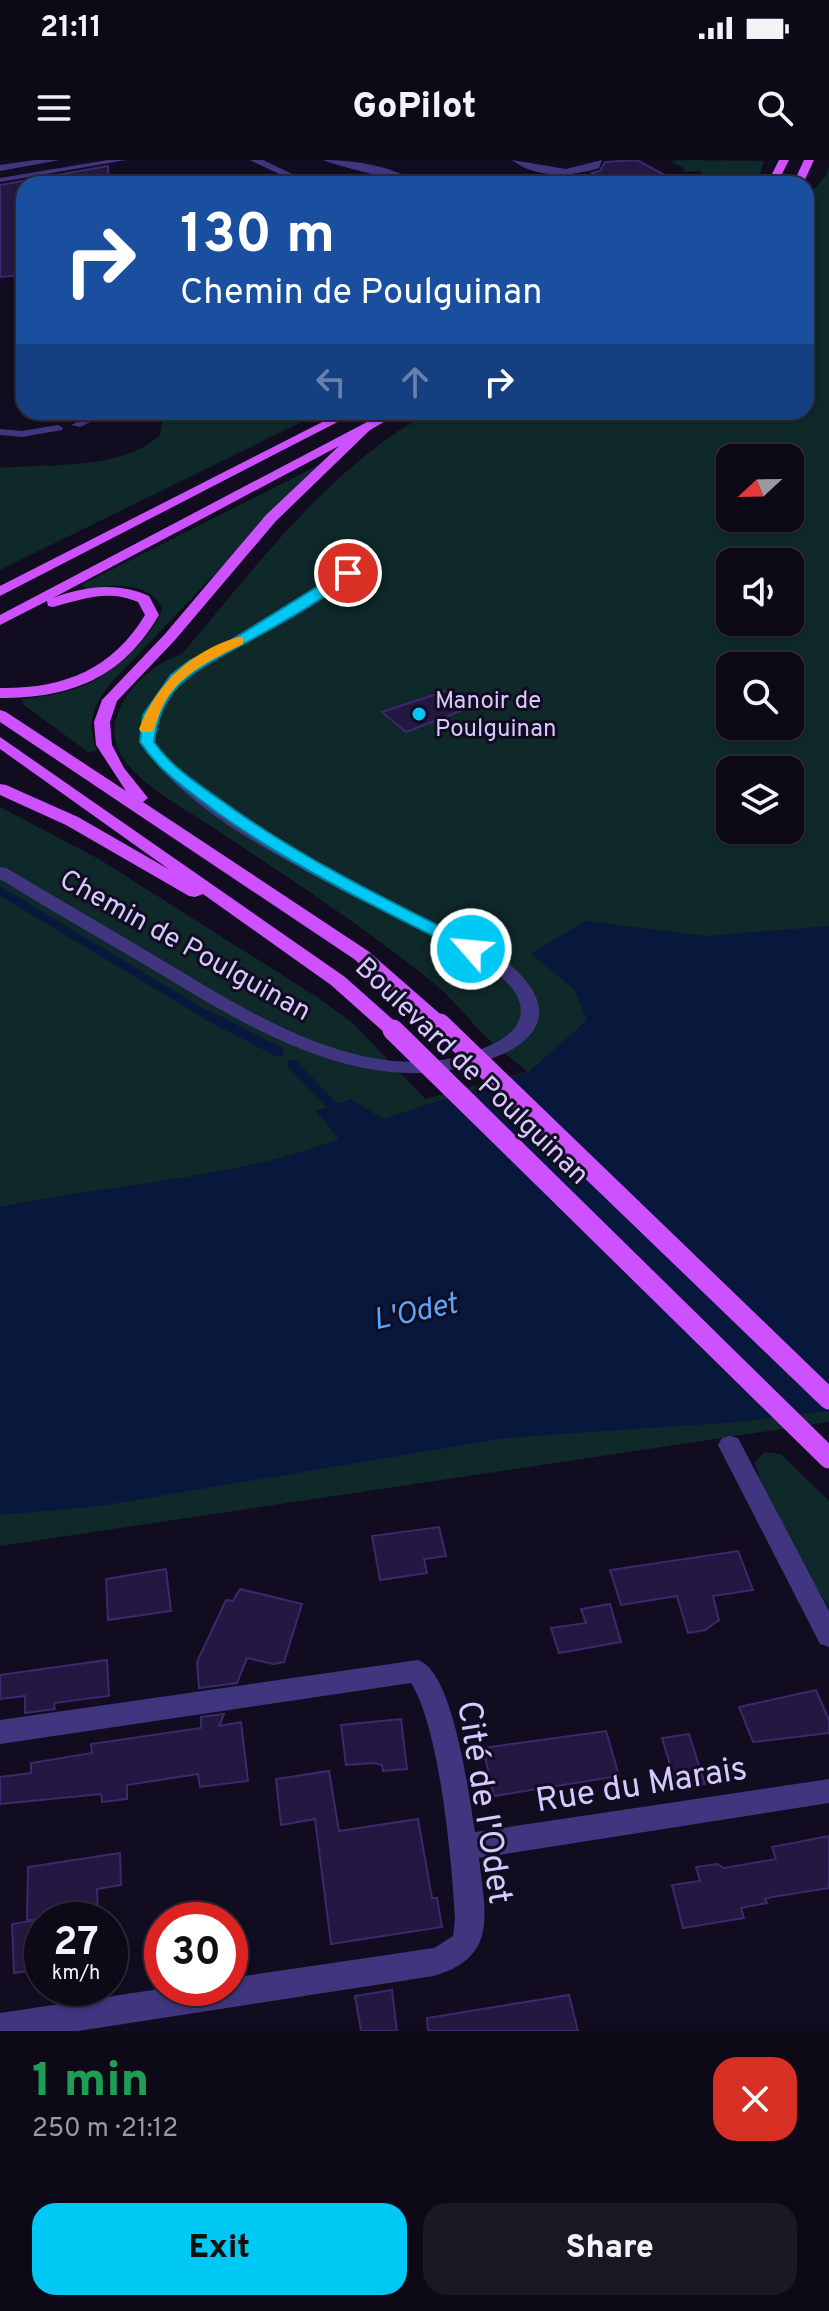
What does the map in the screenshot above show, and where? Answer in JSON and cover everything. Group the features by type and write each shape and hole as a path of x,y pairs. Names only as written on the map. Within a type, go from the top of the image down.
{"main road":[{"path":"0,592 335,420"},
{"path":"2,620 380,420"},
{"path":"156,815 128,784 104,745 102,722 110,700 170,637 271,518 366,427"},
{"path":"0,693 55,690 96,676 128,648 152,615 144,599 131,593 101,590 2,620"},
{"name":"Boulevard de Poulguinan","path":"0,715 156,815 361,955 440,1024 829,1399"},
{"name":"Boulevard de Poulguinan","path":"0,742 338,981 393,1030 829,1458"},
{"path":"0,789 72,821 271,935"}],"street":[{"path":"0,168 55,160"},
{"path":"255,160 290,176"},
{"path":"272,160 295,176"},
{"path":"328,160 396,176"},
{"path":"517,160 533,170 546,172 588,169 596,166 597,160"},
{"name":"Chemin de Poulguinan","path":"0,872 230,1006 348,1058 401,1067 449,1065 485,1055 521,1035 531,1018 532,1006 518,982 499,966 461,943 326,875 240,821 163,765 147,742 150,715 176,678 193,664 230,646 348,573"},
{"path":"730,1445 829,1636"},
{"name":"Cité de l'Odet","path":"0,1732 418,1671 429,1683 441,1723 463,1847 469,1936 462,1949 450,1958 0,2028"},
{"name":"Rue du Marais","path":"463,1847 829,1791"}],"lane":[{"path":"24,176 122,160"},
{"path":"76,425 88,420"},
{"path":"0,432 22,434 58,428"}],"green space":[{"path":"671,161 764,161 759,176 704,176 700,171 685,172"},
{"path":"829,166 829,1142 0,1340 0,807 99,859 317,997 353,1023 425,1099 527,1072 486,1037 442,990 406,961 317,897 163,795 131,769 118,749 114,734 122,704 131,690 155,667 182,654 266,554 326,490 358,461 416,420 814,420 814,189"},
{"path":"306,420 0,570 0,468 84,463 126,455 160,435 162,421"},
{"path":"319,465 110,684 93,715 92,732 97,751 88,752 24,705 22,699 70,691 108,672 147,635 162,608 148,593 129,586 87,589 81,585"},
{"path":"829,1352 829,1422 0,1546 0,1439"},
{"path":"765,1452 781,1454 829,1501 829,1607 796,1555 768,1501 755,1462"}],"water":[{"name":"L'Odet","path":"585,921 706,936 829,926 829,1411 736,1422 506,1438 100,1506 0,1515 0,1207 256,1164 339,1139 316,1111 351,1099 383,1119 529,1072 587,1020 575,990 531,954"}],"building":[{"path":"637,160 666,176 596,176 592,173 600,171 605,162"},
{"path":"108,166 109,176 51,176"},
{"path":"16,182 16,276 0,277 0,185"},
{"name":"Manoir de Poulguinan","path":"446,691 471,707 406,732 382,712"},
{"path":"439,1527 446,1556 424,1559 427,1573 380,1580 372,1536"},
{"path":"738,1551 753,1590 713,1596 719,1620 705,1630 688,1633 677,1596 621,1605 610,1570"},
{"path":"166,1569 171,1611 108,1620 106,1579"},
{"path":"240,1589 302,1604 284,1662 273,1664 247,1658 237,1683 199,1688 197,1662 226,1600 233,1601"},
{"path":"610,1604 621,1642 559,1653 551,1628 586,1623 581,1609"},
{"path":"107,1660 109,1696 54,1703 55,1709 25,1713 25,1696 0,1699 0,1675"},
{"path":"816,1690 829,1720 829,1733 753,1742 739,1707"},
{"path":"224,1714 219,1726 241,1722 248,1781 200,1787 198,1774 127,1785 127,1799 102,1802 101,1794 0,1804 0,1777 31,1773 31,1763 92,1753 91,1744 201,1728 201,1717"},
{"path":"401,1719 407,1769 383,1771 382,1765 374,1763 346,1765 341,1725"},
{"path":"606,1731 619,1776 494,1796 483,1748"},
{"path":"689,1734 705,1784 677,1788 662,1738"},
{"path":"329,1771 339,1831 418,1819 432,1898 437,1898 442,1927 331,1944 315,1819 281,1825 276,1779"},
{"path":"829,1836 829,1888 765,1899 767,1903 741,1908 744,1918 683,1928 672,1885 700,1881 696,1867 717,1864 724,1868 776,1859 772,1847"},
{"path":"120,1853 121,1885 97,1889 97,1902 27,1902 28,1867"},
{"path":"24,1922 24,1972 14,1973 12,1924"},
{"path":"392,1990 397,2031 361,2031 355,1996"},
{"path":"569,1995 578,2031 428,2031 427,2018"}],"waterway":[{"path":"0,891 210,1017"},
{"path":"207,1015 279,1052"},
{"path":"292,1064 337,1110"}],"slow traffic":[{"path":"147,729 150,715 176,678 193,664 238,641"}],"place":[{"name":"Manoir de Poulguinan","path":"419,714"}],"route":[{"path":"348,573 311,599 193,664 176,678 150,715 147,742 163,765 180,780 240,821 326,875 471,949"}]}
